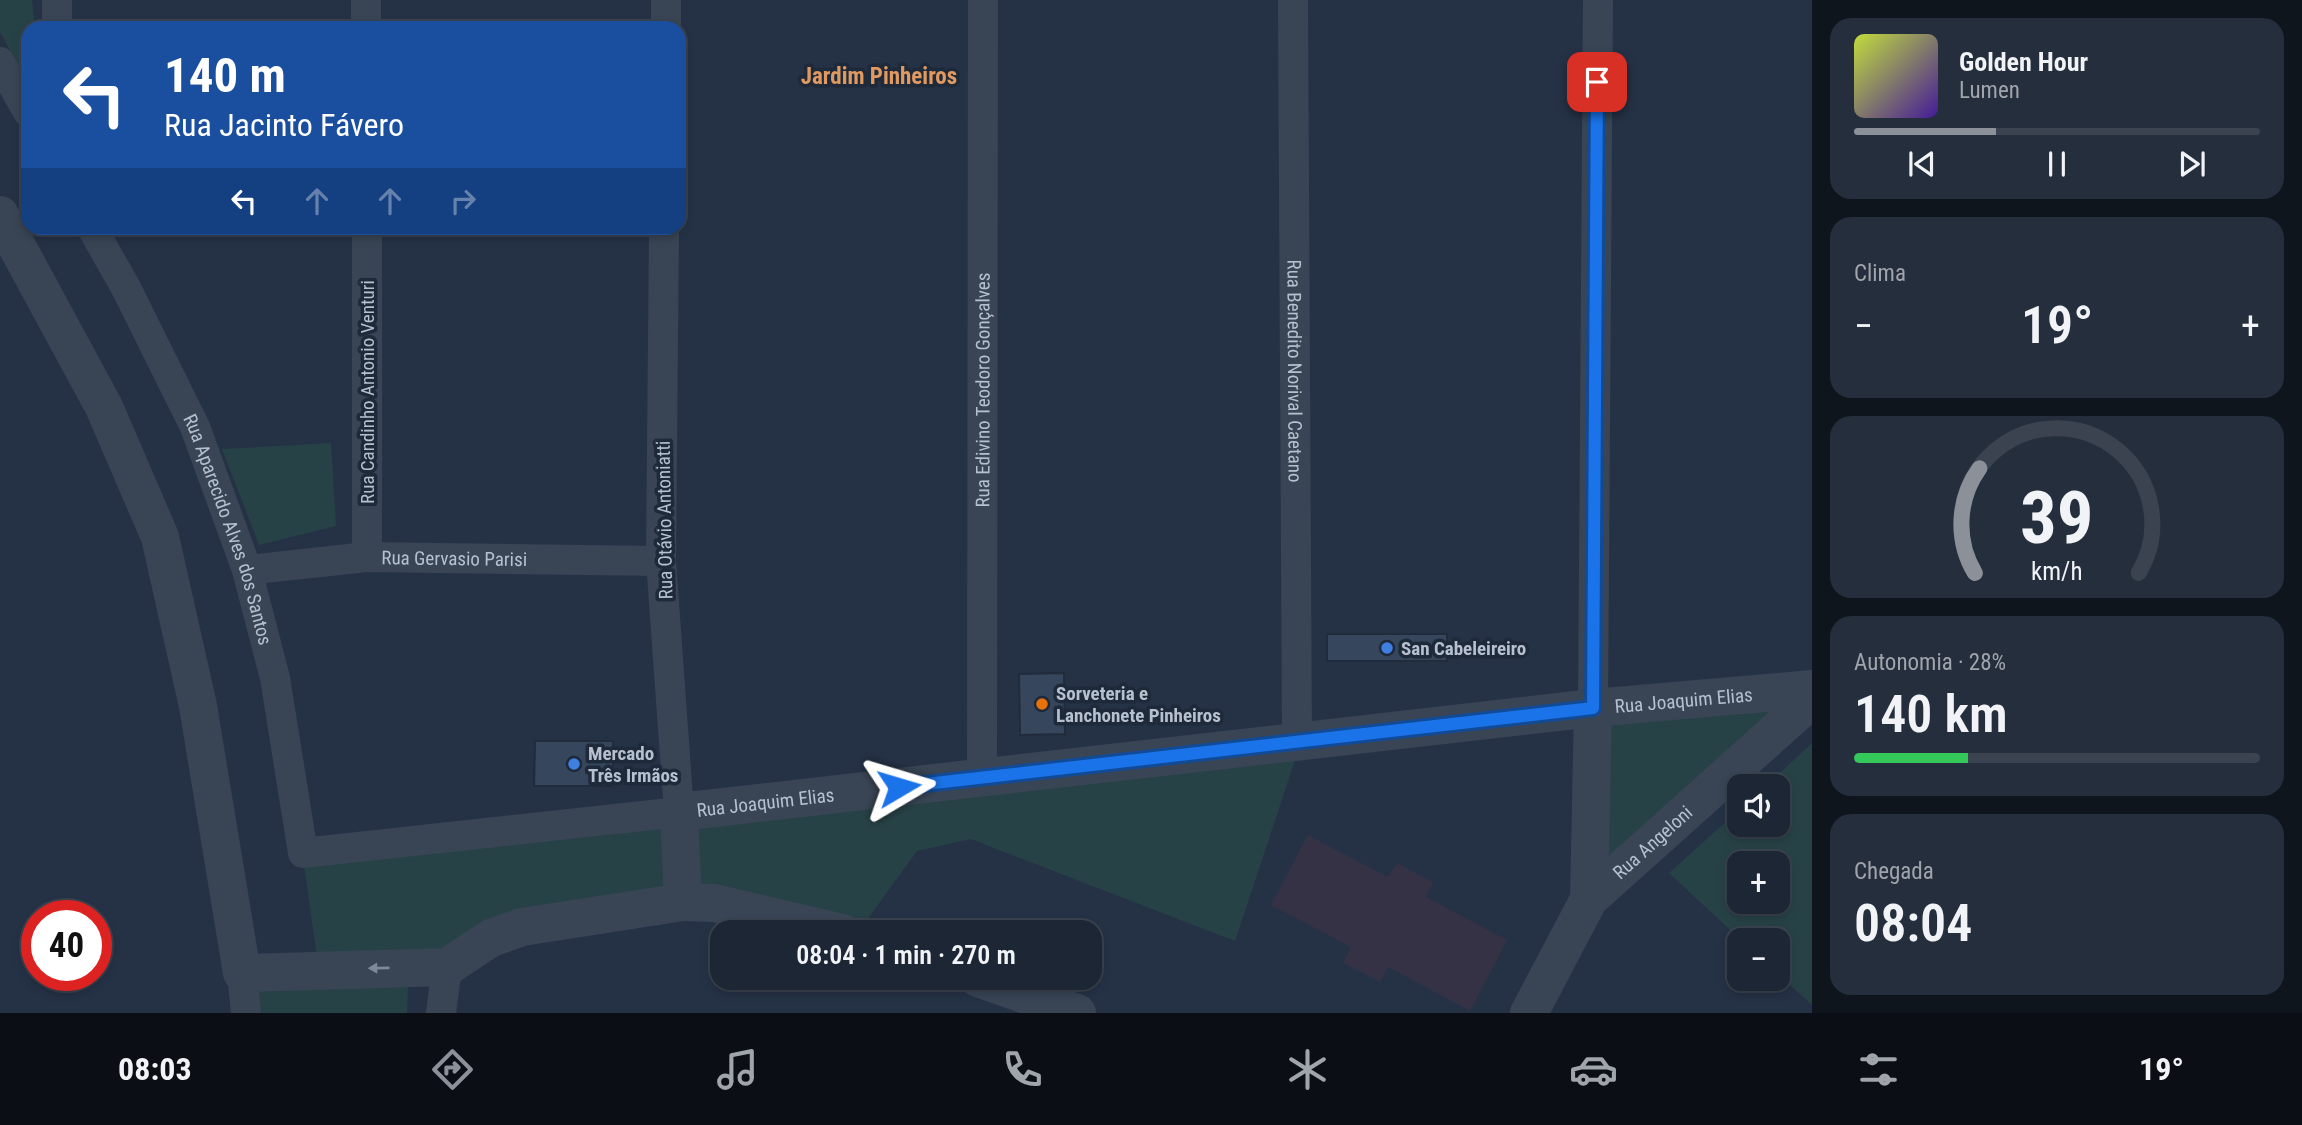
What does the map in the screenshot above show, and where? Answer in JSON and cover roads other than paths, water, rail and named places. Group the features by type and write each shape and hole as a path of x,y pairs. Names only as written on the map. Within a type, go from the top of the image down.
{"street":[{"path":"57,0 57,21"},
{"path":"366,0 366,21"},
{"path":"666,0 666,21"},
{"name":"Rua Edivino Teodoro Gonçalves","path":"982,778 983,0"},
{"name":"Rua Benedito Norival Caetano","path":"1293,0 1297,742"},
{"path":"1589,899 1598,0"},
{"path":"0,62 21,100"},
{"path":"0,215 104,407 160,537 198,706 242,973 246,1013"},
{"name":"Rua Aparecido Alves dos Santos","path":"96,235 195,426 247,570 275,678 303,853"},
{"name":"Rua Candinho Antonio Venturi","path":"367,235 367,557"},
{"name":"Rua Otávio Antoniatti","path":"664,235 661,561 679,813"},
{"name":"Rua Gervasio Parisi","path":"247,570 367,557 661,561"},
{"name":"Rua Joaquim Elias","path":"303,853 679,813 1593,708 1812,689"},
{"name":"Rua Angeloni","path":"1529,1013 1589,899 1812,699"},
{"path":"668,904 679,813"},
{"path":"242,973 447,967 491,938 522,927 668,904 714,903 787,920"},
{"path":"441,1013 447,967"},
{"path":"1012,990 1077,1013"}],"place":[{"name":"San Cabeleireiro","path":"1387,648"},
{"name":"Sorveteria e Lanchonete Pinheiros","path":"1042,704"},
{"name":"Mercado Três Irmãos","path":"574,764"}],"district":[{"name":"Jardim Pinheiros","path":"879,76"}]}
